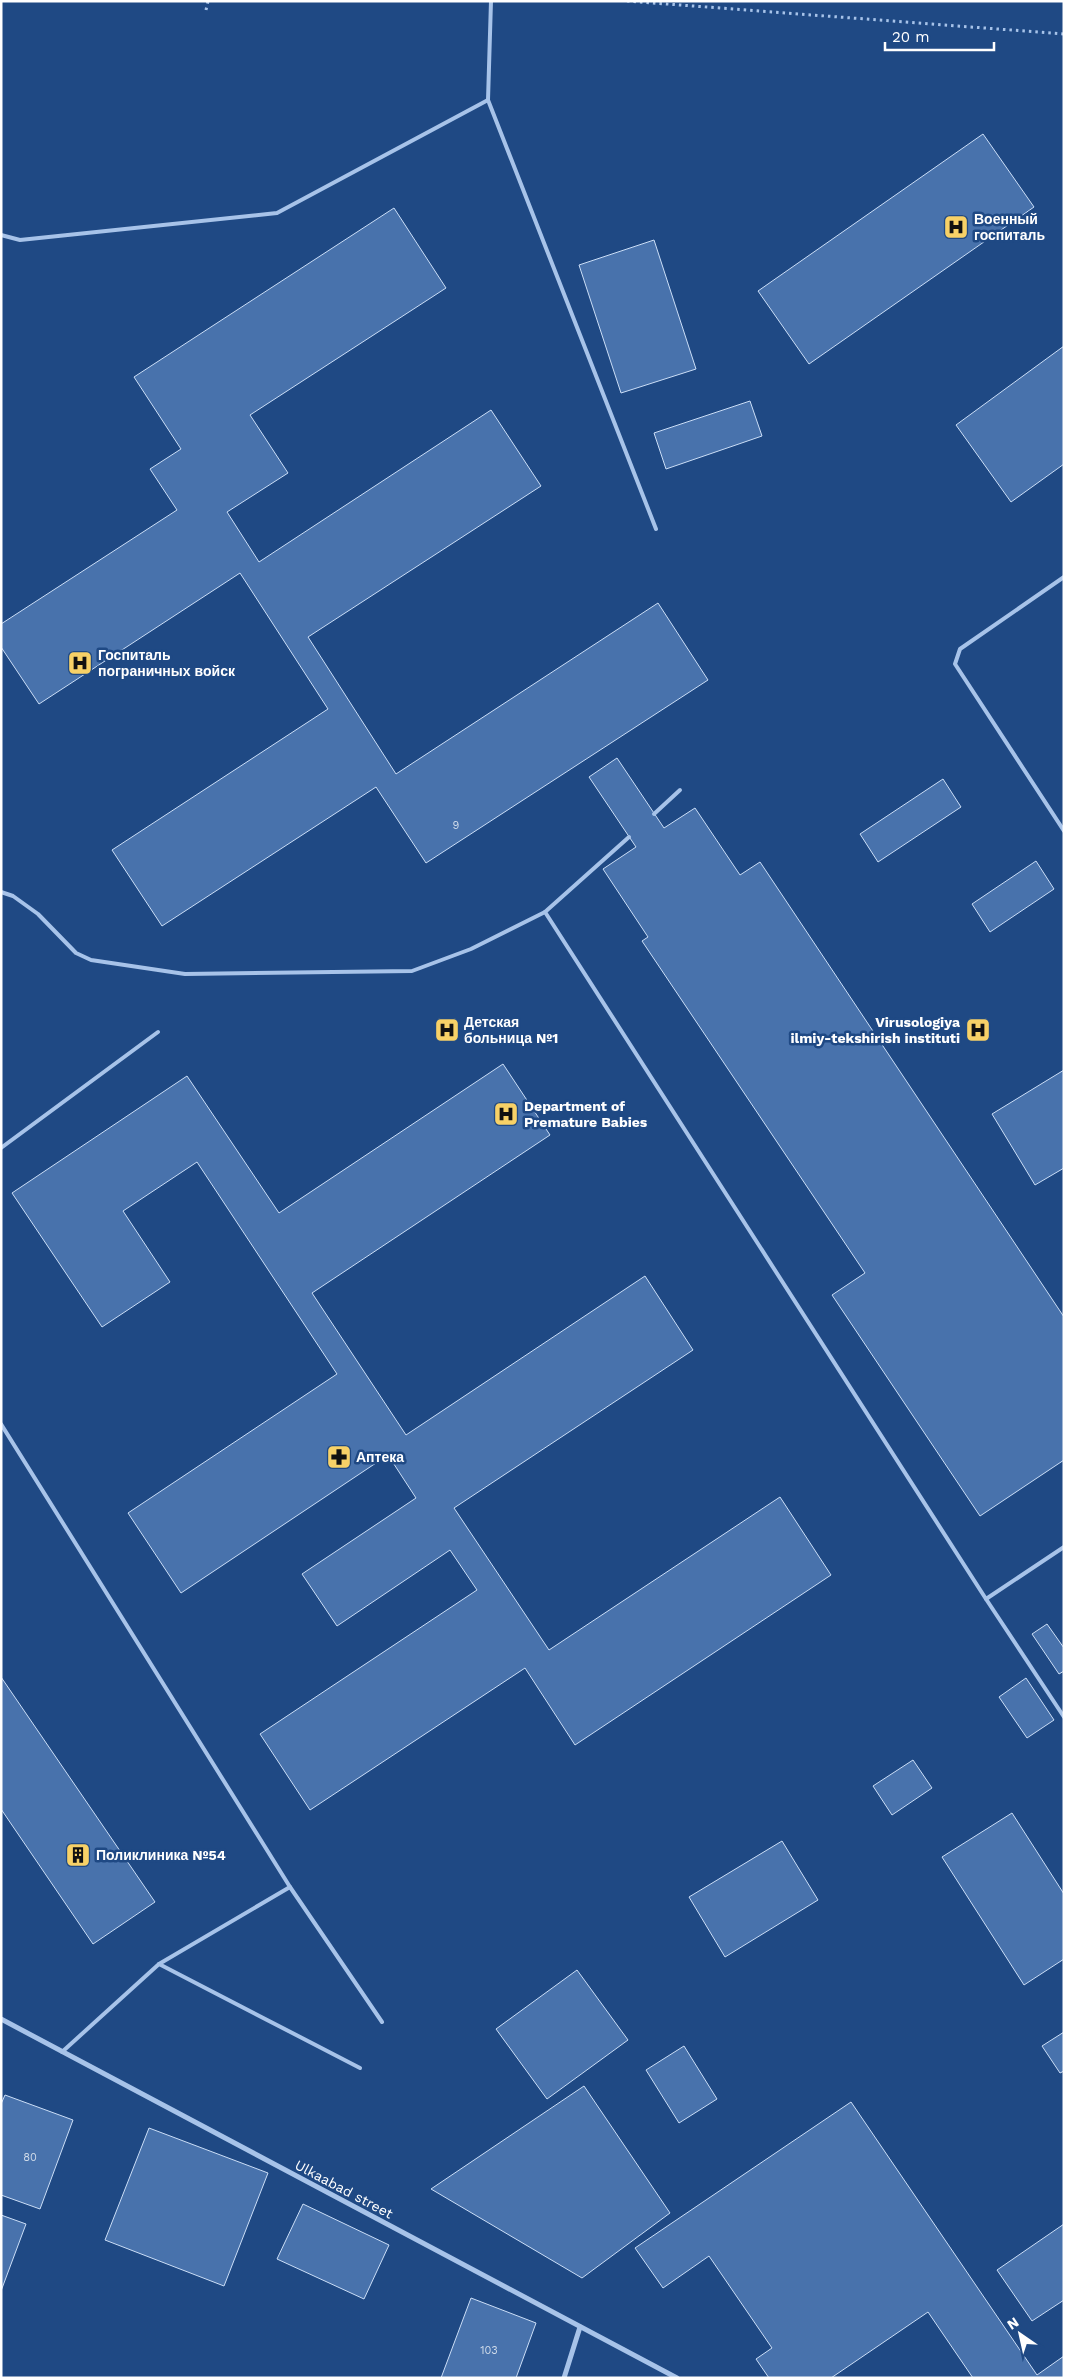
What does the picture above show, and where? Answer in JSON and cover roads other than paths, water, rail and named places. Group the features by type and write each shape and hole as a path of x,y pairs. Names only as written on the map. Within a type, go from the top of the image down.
{"street":[{"name":"Ulkaabad street","path":"1,2019 677,2378"},
{"path":"564,2378 580,2328"}],"lane":[{"path":"491,1 488,100 656,528"},
{"path":"1,235 20,240 277,213 488,100"},
{"path":"1064,577 960,649 955,664 1064,831"},
{"path":"654,814 680,790"},
{"path":"1,892 20,900 38,914 76,953 91,960 185,974 412,971 470,949 545,912 629,837"},
{"path":"545,912 986,1599 1064,1717"},
{"path":"1,1148 158,1032"},
{"path":"1,1424 290,1887 382,2022"},
{"path":"986,1599 1064,1547"},
{"path":"62,2052 159,1964 290,1887"},
{"path":"159,1964 360,2068"}],"place":[{"name":"Военный госпиталь","path":"956,227"},
{"name":"Госпиталь пограничных войск","path":"80,663"},
{"name":"Детская больница №1","path":"447,1030"},
{"name":"Virusologiya ilmiy-tekshirish instituti","path":"978,1030"},
{"name":"Department of Premature Babies","path":"506,1114"},
{"name":"Аптека","path":"339,1457"},
{"name":"Поликлиника №54","path":"78,1855"}]}
